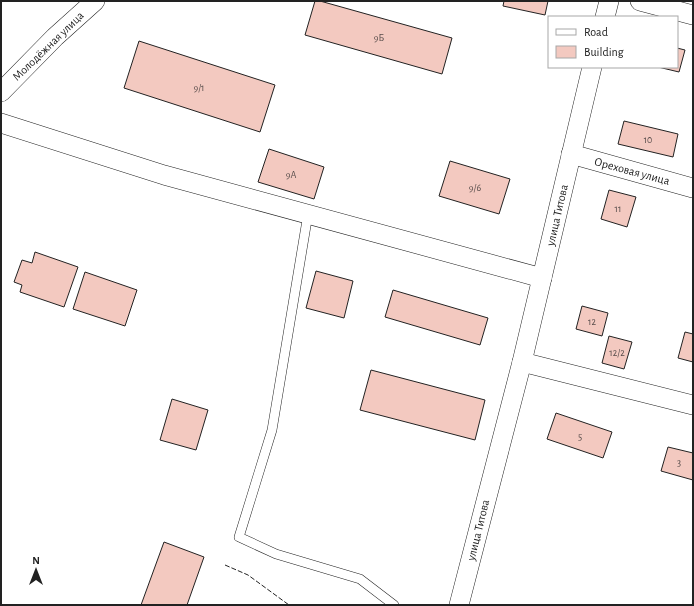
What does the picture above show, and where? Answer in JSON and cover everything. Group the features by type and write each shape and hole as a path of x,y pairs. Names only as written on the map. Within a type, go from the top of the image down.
{"street":[{"name":"Молодёжная улица","path":"1,92 55,37 96,1"},
{"path":"605,16 608,1"},
{"path":"640,1 693,15"},
{"name":"улица Титова","path":"459,605 522,362 592,68"},
{"path":"1,123 164,175 542,278"},
{"name":"Ореховая улица","path":"571,154 693,188"},
{"path":"522,362 693,405"}],"lane":[{"path":"308,214 272,430 239,538 276,554 360,579 394,605"}],"building":[{"path":"315,1 320,1 452,38 442,74 305,35"},
{"path":"504,1 548,1 545,15 503,6"},
{"path":"139,41 275,85 260,132 124,88"},
{"path":"678,48 685,50 679,72 662,68 678,68"},
{"path":"624,121 678,134 673,157 618,144"},
{"path":"269,149 324,167 314,199 258,182"},
{"path":"450,161 510,179 499,214 439,196"},
{"path":"609,190 636,197 627,227 601,219"},
{"path":"35,252 78,267 64,307 20,292 22,285 14,282 22,260 32,263"},
{"path":"316,271 353,281 344,318 306,308"},
{"path":"85,272 137,290 125,326 73,309"},
{"path":"393,290 488,318 480,345 385,317"},
{"path":"582,306 608,313 602,336 576,329"},
{"path":"685,332 693,334 693,362 678,358"},
{"path":"609,336 632,342 624,369 602,363"},
{"path":"371,370 485,400 475,440 360,410"},
{"path":"172,399 208,410 196,450 160,440"},
{"path":"556,413 612,432 603,458 547,439"},
{"path":"668,447 693,453 693,480 661,471"},
{"path":"164,542 204,557 187,605 141,605"}],"fence":[{"path":"225,565 248,575 289,605"}]}
